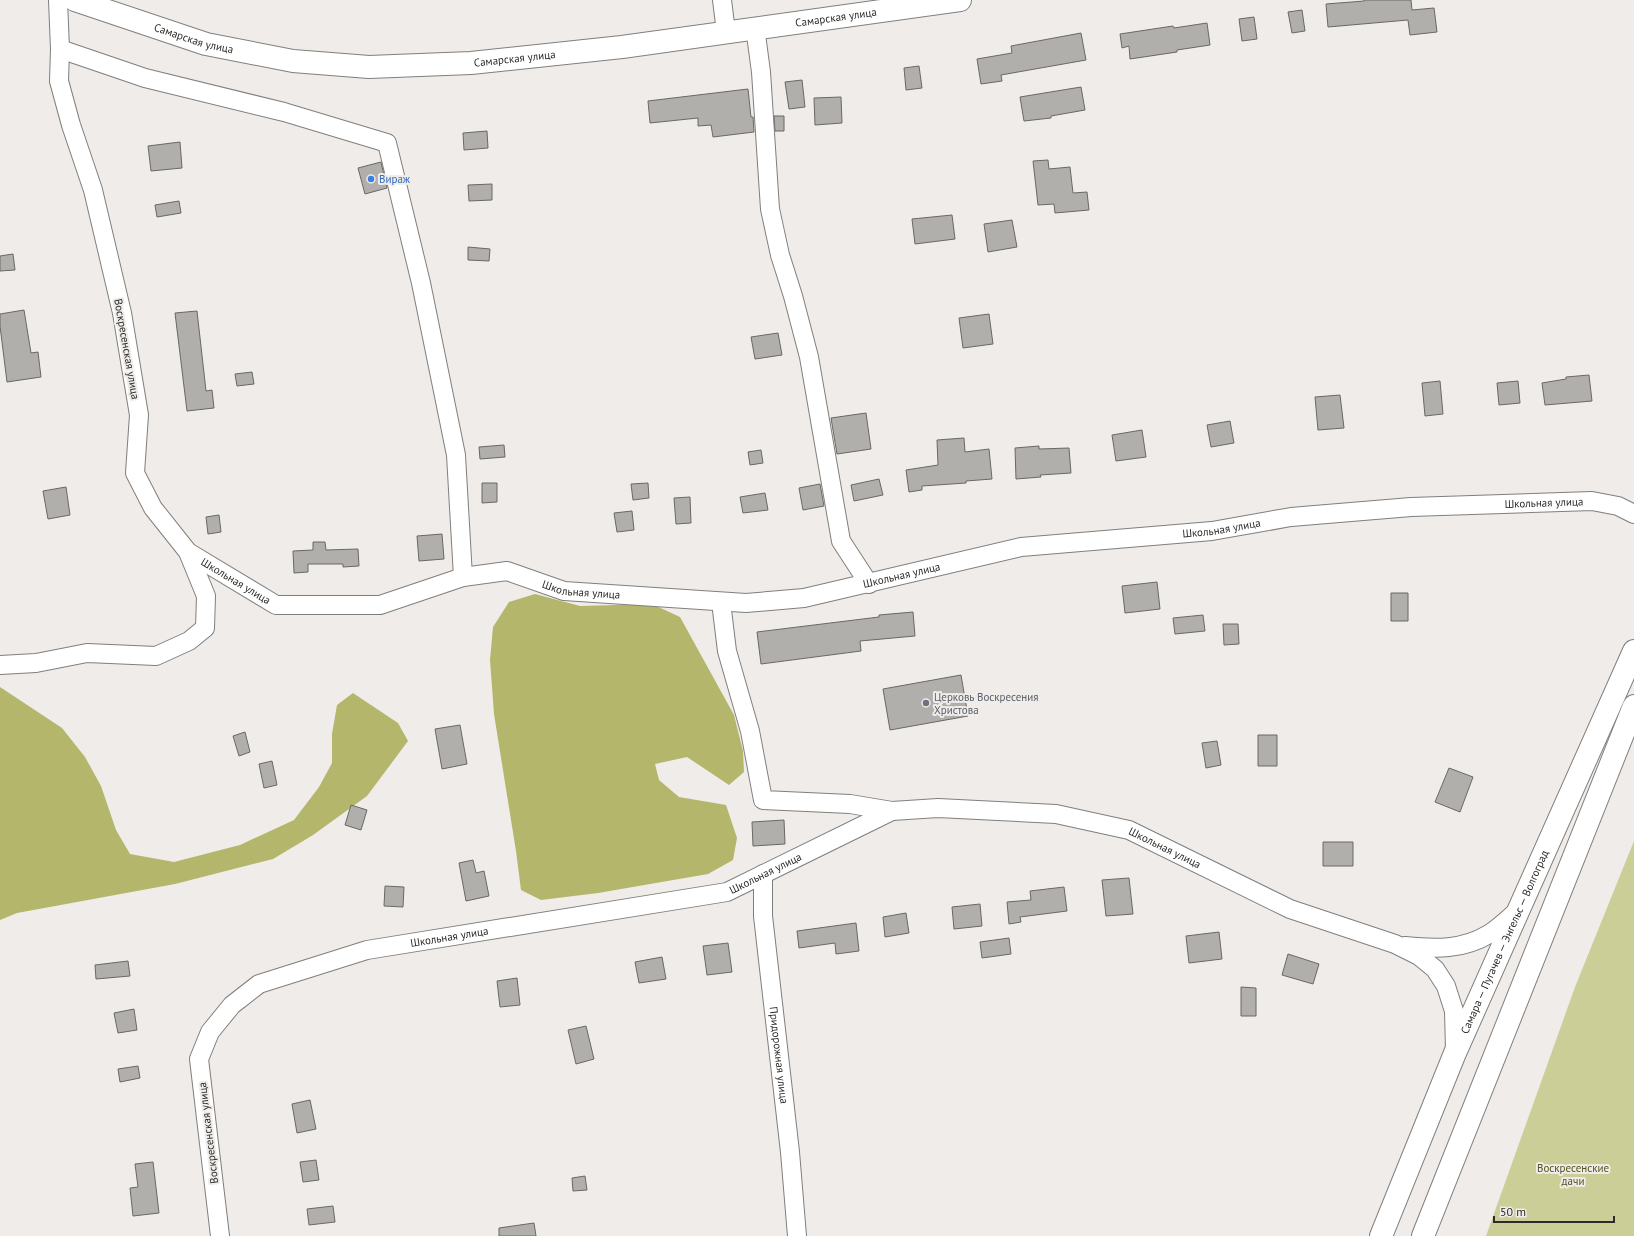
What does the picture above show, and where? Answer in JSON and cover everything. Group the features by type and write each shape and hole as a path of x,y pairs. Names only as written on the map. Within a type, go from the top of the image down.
{"main road":[{"name":"Самарская улица","path":"75,0 206,44 293,61 369,67 471,63 622,47 755,27 960,0"},
{"name":"Самара — Пугачев — Энгельс — Волгоград","path":"1381,1236 1455,1053 1634,651"},
{"path":"1423,1236 1634,706"}],"street":[{"name":"Воскресенская улица","path":"0,665 36,663 87,653 156,656 189,641 205,628 206,596 188,552 153,508 135,473 139,415 122,313 93,190 71,125 59,80 60,49 58,0"},
{"path":"722,0 726,32"},
{"path":"755,27 761,72 770,209 778,248 809,357 841,541 869,584"},
{"path":"60,49 145,78 284,112 387,143 421,283 456,455 463,577"},
{"name":"Школьная улица","path":"188,552 276,605 380,605 463,577 507,571 564,591 746,603 804,598 869,584 1021,547 1212,531 1298,517 1411,507 1592,501 1618,506 1634,514"},
{"path":"721,602 728,651 750,731 763,800 850,804 892,811"},
{"name":"Школьная улица","path":"210,1032 232,1005 259,984 367,950 727,892 892,811 938,808 1056,814 1129,830 1290,909 1395,944 1419,956 1435,969 1446,986 1454,1010 1455,1053"},
{"name":"Придорожная улица","path":"763,874 763,916 790,1152 797,1236"},
{"path":"1395,944 1430,949 1452,948 1469,944 1490,933 1519,909"},
{"name":"Воскресенская улица","path":"210,1032 200,1058 220,1236"}],"green space":[{"path":"535,594 580,606 652,604 680,617 734,715 743,751 744,772 729,785 687,757 655,764 659,780 679,797 726,805 737,838 733,860 708,874 598,893 541,900 521,890 494,714 490,660 493,627 509,602"},
{"path":"0,687 62,728 85,757 101,786 116,830 130,854 174,862 240,845 294,820 319,787 332,763 332,734 337,705 353,693 398,723 408,741 367,796 313,835 273,859 175,884 17,913 0,920"},
{"name":"Воскресенские дачи","path":"1634,841 1634,1236 1486,1236 1575,987"}],"building":[{"path":"1364,0 1411,0 1412,10 1434,8 1437,32 1410,35 1408,20 1328,27 1326,4"},
{"path":"1302,10 1305,31 1292,33 1288,12"},
{"path":"1254,17 1257,39 1242,41 1239,19"},
{"path":"1207,23 1210,45 1177,50 1177,52 1130,59 1129,46 1122,48 1120,34 1173,26 1174,28"},
{"path":"1081,33 1086,60 1001,75 1002,81 981,84 977,59 1012,53 1011,46"},
{"path":"919,66 922,88 906,90 904,68"},
{"path":"802,80 805,107 789,109 785,82"},
{"path":"1081,87 1085,110 1051,116 1051,118 1024,121 1020,97"},
{"path":"748,89 754,132 713,137 711,125 698,126 698,118 650,123 648,101"},
{"path":"841,97 842,123 815,125 814,98"},
{"path":"774,116 784,116 784,131 775,131"},
{"path":"487,131 488,148 464,150 463,133"},
{"path":"180,142 182,168 151,171 148,146"},
{"path":"1048,160 1049,169 1070,167 1073,193 1087,192 1089,210 1055,213 1054,204 1038,205 1033,161"},
{"path":"381,162 387,188 365,194 358,168"},
{"path":"492,184 492,200 469,201 468,185"},
{"path":"179,201 181,213 157,217 155,205"},
{"path":"952,215 955,239 915,244 912,219"},
{"path":"1012,220 1017,247 988,252 984,224"},
{"path":"468,247 490,249 489,261 468,260"},
{"path":"13,254 15,270 0,271 0,256"},
{"path":"24,310 31,353 38,352 41,377 7,382 0,326 0,314"},
{"path":"197,311 206,391 212,390 214,408 187,411 175,313"},
{"path":"989,314 993,344 963,348 959,318"},
{"path":"778,333 782,355 755,359 751,337"},
{"path":"252,372 254,384 237,386 235,374"},
{"path":"1589,375 1592,401 1545,405 1542,383 1566,379 1566,377"},
{"path":"1440,381 1443,414 1425,416 1422,383"},
{"path":"1518,381 1520,403 1499,405 1497,383"},
{"path":"1340,395 1344,428 1318,430 1315,397"},
{"path":"866,413 871,449 837,454 831,418"},
{"path":"1230,421 1234,443 1211,447 1207,425"},
{"path":"1142,430 1146,457 1116,461 1112,435"},
{"path":"964,438 965,452 989,449 992,479 966,481 966,483 922,486 922,490 909,492 906,470 938,465 937,440"},
{"path":"504,445 505,457 480,459 479,447"},
{"path":"1039,446 1039,449 1069,448 1071,473 1040,475 1041,477 1016,479 1015,448"},
{"path":"761,450 763,463 750,465 748,452"},
{"path":"879,479 883,495 854,501 851,485"},
{"path":"482,483 497,483 497,502 482,503"},
{"path":"648,483 649,498 633,500 631,484"},
{"path":"820,484 824,506 803,510 799,488"},
{"path":"66,487 70,515 48,519 43,491"},
{"path":"765,493 768,510 743,513 740,497"},
{"path":"690,497 691,523 676,524 674,498"},
{"path":"632,511 634,530 617,532 614,513"},
{"path":"219,515 221,532 208,534 206,517"},
{"path":"442,534 444,559 419,561 417,536"},
{"path":"313,542 325,542 326,550 358,549 359,566 343,567 343,564 308,564 308,572 294,573 293,551 313,550"},
{"path":"1157,582 1160,609 1125,613 1122,586"},
{"path":"1391,593 1408,593 1408,621 1391,621"},
{"path":"913,612 915,636 860,641 861,651 761,664 757,632 879,617 879,615"},
{"path":"1203,615 1205,631 1175,634 1173,618"},
{"path":"1223,624 1238,624 1239,644 1224,645"},
{"name":"Церковь Воскресения Христова","path":"961,675 968,716 890,730 883,689"},
{"path":"460,725 467,764 442,769 435,729"},
{"path":"245,732 250,752 239,756 233,736"},
{"path":"1258,735 1277,735 1277,766 1258,766"},
{"path":"1217,741 1221,765 1206,768 1202,743"},
{"path":"272,761 277,785 264,788 259,764"},
{"path":"1449,768 1473,777 1460,812 1435,802"},
{"path":"351,805 367,810 361,830 345,825"},
{"path":"784,820 785,844 753,846 752,822"},
{"path":"1323,842 1353,842 1353,866 1323,866"},
{"path":"473,860 476,873 484,871 489,896 466,901 459,863"},
{"path":"1129,878 1133,914 1106,916 1102,880"},
{"path":"385,886 404,887 403,907 384,906"},
{"path":"1064,887 1067,911 1020,917 1021,922 1009,924 1007,902 1031,900 1030,891"},
{"path":"980,904 982,926 954,929 952,907"},
{"path":"906,913 909,933 885,937 883,917"},
{"path":"856,923 859,951 836,954 835,943 799,948 797,931"},
{"path":"1219,932 1222,959 1189,963 1186,936"},
{"path":"1009,938 1011,954 982,958 980,942"},
{"path":"728,943 732,972 707,975 703,946"},
{"path":"1288,954 1319,964 1313,984 1282,975"},
{"path":"662,957 666,979 639,983 635,962"},
{"path":"128,961 130,976 96,979 95,965"},
{"path":"517,978 520,1005 500,1007 497,981"},
{"path":"1241,987 1256,988 1256,1016 1241,1016"},
{"path":"134,1009 137,1030 118,1033 114,1013"},
{"path":"586,1026 594,1059 576,1064 568,1030"},
{"path":"138,1066 140,1078 120,1082 118,1069"},
{"path":"310,1100 316,1129 297,1133 292,1104"},
{"path":"316,1160 319,1180 303,1182 300,1162"},
{"path":"153,1162 159,1213 133,1216 130,1188 138,1187 135,1164"},
{"path":"585,1176 587,1190 573,1191 572,1178"},
{"path":"333,1206 335,1222 309,1225 307,1209"},
{"path":"534,1223 536,1236 499,1236 499,1228"}],"place":[{"name":"Вираж","path":"371,179"},
{"name":"Церковь Воскресения Христова","path":"926,703"}]}
